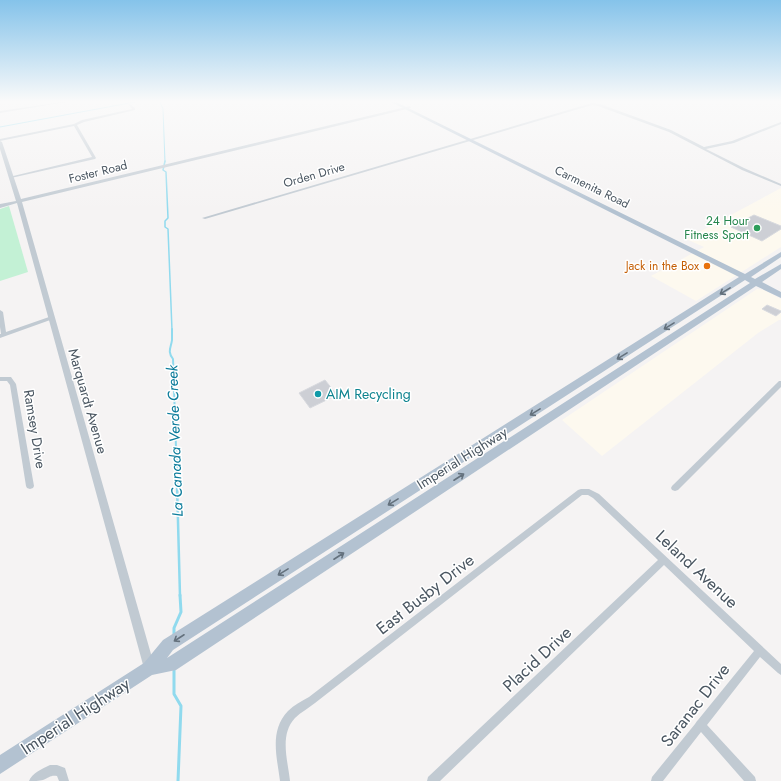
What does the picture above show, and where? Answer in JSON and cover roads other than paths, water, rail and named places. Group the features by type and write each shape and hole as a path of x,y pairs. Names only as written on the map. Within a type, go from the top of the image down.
{"main road":[{"name":"Carmenita Road","path":"473,139 754,278 781,288"},
{"name":"Imperial Highway","path":"153,665 171,665 209,641 754,278 781,254"},
{"name":"Imperial Highway","path":"0,765 153,665 168,646 208,620 754,278 781,266"},
{"name":"Carmenita Road","path":"754,278 781,295"}],"street":[{"path":"0,144 22,138"},
{"path":"11,177 94,158 83,138"},
{"name":"Foster Road","path":"0,206 278,138"},
{"name":"Orden Drive","path":"685,138 705,148"},
{"path":"705,148 742,138"},
{"name":"Orden Drive","path":"204,218 473,139"},
{"name":"Marquardt Avenue","path":"0,144 19,202 51,318 153,665"},
{"path":"705,148 754,174 781,185"},
{"path":"0,312 2,336 51,318"},
{"name":"Ramsey Drive","path":"0,379 9,379 13,384 30,486"},
{"path":"675,488 781,383"},
{"name":"East Busby Drive","path":"285,781 280,737 283,724 292,714 318,696 582,492 589,492"},
{"name":"Leland Avenue","path":"589,492 596,496 781,670"},
{"name":"Placid Drive","path":"432,781 664,560"},
{"name":"Saranac Drive","path":"656,781 760,650"},
{"path":"700,724 751,781"},
{"path":"34,781 47,772 54,770 61,772 64,781"}],"waterway":[{"name":"La Canada Verde Creek","path":"164,138 165,161"},
{"name":"La Canada Verde Creek","path":"165,161 163,170 166,172 168,218 165,221 165,227 168,229 172,330"},
{"name":"La Canada Verde Creek","path":"172,330 170,352 173,359 176,448"},
{"name":"La Canada Verde Creek","path":"176,447 180,596"},
{"name":"La Canada Verde Creek","path":"174,636 174,628 181,612 180,595"},
{"name":"La Canada Verde Creek","path":"174,668 174,694 181,706 178,781"}],"place":[{"name":"24 Hour Fitness Sport","path":"757,228"},
{"name":"Jack in the Box","path":"707,266"},
{"name":"AIM Recycling","path":"318,394"}]}
